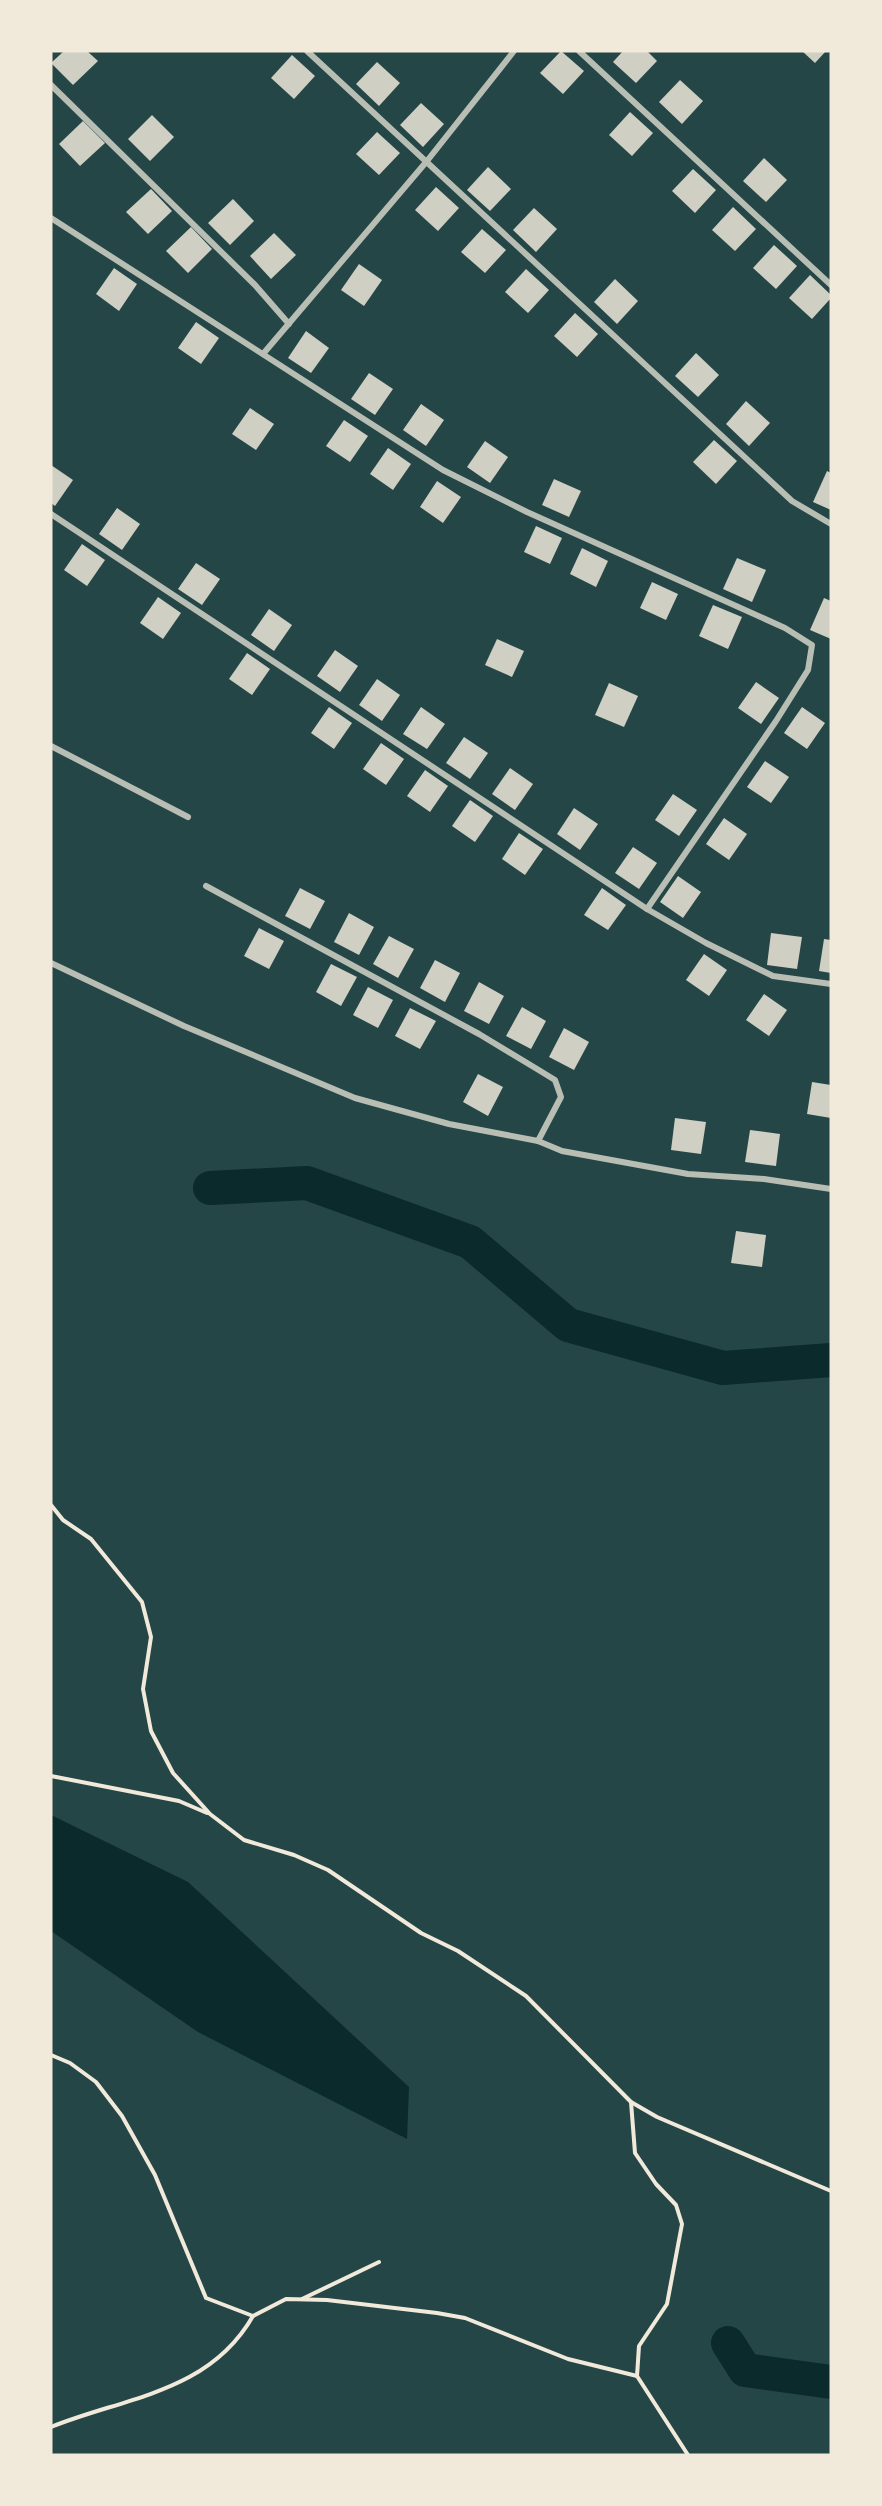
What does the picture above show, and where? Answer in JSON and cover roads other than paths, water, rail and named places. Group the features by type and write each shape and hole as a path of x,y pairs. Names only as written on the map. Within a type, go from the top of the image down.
{"street":[{"path":"307,51 792,501 831,524"},
{"path":"264,354 427,161 514,51"},
{"path":"579,51 831,285"},
{"path":"51,85 255,285 289,324"},
{"path":"51,218 443,470 527,512 785,628 812,645 808,670 798,687 647,909"},
{"path":"51,514 647,909 706,943 773,976 831,984"},
{"path":"51,746 188,817"},
{"path":"206,886 479,1034 555,1080 561,1097 538,1141"},
{"path":"51,963 184,1026 355,1098 449,1124 538,1141 561,1151 688,1174 764,1179 831,1189"}],"waterway":[{"path":"210,1188 307,1183 470,1242 568,1325 723,1368 831,1360"},
{"path":"728,2343 745,2370 831,2382"}]}
